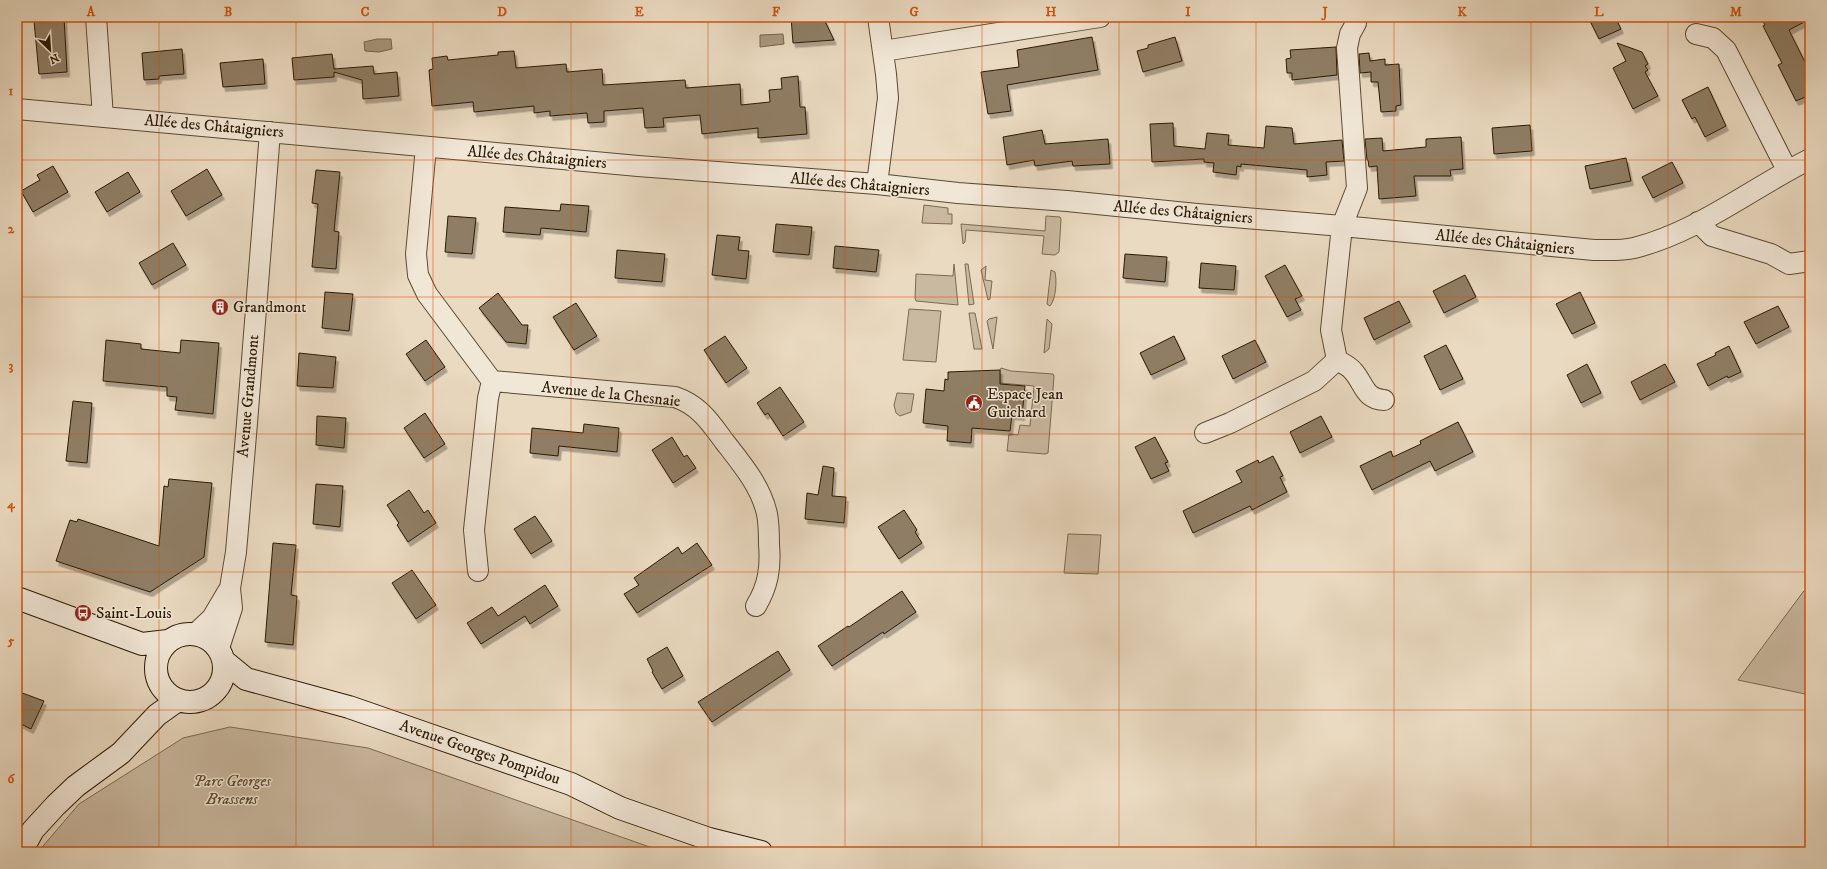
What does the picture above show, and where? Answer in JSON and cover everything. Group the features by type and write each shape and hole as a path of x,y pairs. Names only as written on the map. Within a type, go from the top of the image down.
{"street":[{"path":"96,17 103,117"},
{"path":"877,184 888,98 878,17"},
{"path":"882,51 1100,17"},
{"path":"1356,23 1350,34 1347,48 1357,188 1342,226 1332,330 1337,360 1353,370 1365,391 1369,395 1384,400"},
{"path":"1696,34 1713,38 1726,50 1787,170"},
{"name":"Allée des Châtaigniers","path":"17,108 638,166 877,184 958,194 1067,200 1198,214 1594,250 1632,248 1666,237 1698,222 1787,170 1810,159"},
{"name":"Avenue Grandmont","path":"221,654 232,608 230,588 236,552 270,132"},
{"path":"426,147 416,254 418,275 427,294 492,381 488,398 474,530 478,571"},
{"path":"1698,222 1712,236 1771,254 1789,264 1810,261"},
{"path":"1205,433 1230,423 1314,381 1337,360"},
{"name":"Avenue de la Chesnaie","path":"492,381 675,397 692,404 699,409 751,477 767,515 770,562 766,586 756,606"},
{"name":"Avenue Grandmont","path":"195,634 212,618 230,588"},
{"path":"17,598 142,644 168,642 179,636 195,634"},
{"name":"Avenue Georges Pompidou","path":"195,634 210,640 221,654 246,679 349,707 571,784 620,808 708,839 761,852"},
{"path":"168,642 158,656 156,666 157,677 170,693 191,702 200,701 212,695 218,688 224,673 221,654"},
{"path":"142,644 156,666"},
{"path":"218,688 246,679"},
{"path":"21,852 33,830 56,805 76,786 121,752 157,715 170,693"},
{"name":"Avenue Georges Pompidou","path":"708,839 735,852"}],"green space":[{"path":"924,205 948,208 948,214 952,214 952,224 922,223"},
{"path":"1046,216 1060,217 1061,219 1059,252 1055,255 1042,254 1044,236 966,230 965,242 963,244 961,224 1045,231"},
{"path":"954,264 958,305 916,301 916,274 953,276"},
{"path":"965,264 968,264 974,304 969,305"},
{"path":"986,266 985,280 992,281 990,299 988,300 981,270"},
{"path":"1051,270 1055,272 1056,285 1054,299 1050,306 1047,304"},
{"path":"909,309 941,311 936,362 903,360"},
{"path":"969,313 975,313 982,349 974,349"},
{"path":"997,317 993,349 987,321"},
{"path":"1047,319 1052,324 1049,349 1044,353"},
{"path":"1001,368 1011,371 1053,374 1048,453 1007,451 1009,434 1018,435 1020,425 1030,426 1034,386 1000,383"},
{"path":"897,393 914,394 911,412 900,416 896,413 894,405"},
{"path":"1068,534 1101,535 1098,574 1064,573"},
{"path":"1810,586 1810,695 1738,680 1803,592"},
{"name":"Parc Georges Brassens","path":"230,727 368,748 664,852 38,852 79,804 183,738"}],"shaded area":[{"path":"783,34 784,44 760,47 760,35"},
{"path":"377,39 391,39 392,49 379,52 365,51 364,42"}],"building":[{"path":"40,17 64,17 67,72 39,74 34,21 41,20"},
{"path":"791,17 823,17 834,40 793,43"},
{"path":"1588,17 1615,17 1621,29 1599,39"},
{"path":"1761,17 1810,17 1810,19 1789,30 1810,72 1810,95 1796,101 1778,65 1782,63 1763,26 1765,25"},
{"path":"1092,37 1098,70 1007,85 1011,111 988,114 981,72 1019,67 1017,50"},
{"path":"1175,37 1182,61 1143,72 1137,51 1148,48 1148,45"},
{"path":"1617,43 1642,52 1648,64 1645,66 1648,70 1645,72 1658,96 1633,109 1613,68 1626,61"},
{"path":"1336,47 1337,75 1292,80 1292,73 1287,73 1286,59 1291,58 1290,50"},
{"path":"182,49 184,74 159,76 159,79 144,80 142,53"},
{"path":"514,51 516,68 566,64 567,72 602,69 603,85 685,80 686,88 740,84 741,105 770,102 769,90 782,89 781,78 798,76 800,107 805,107 807,134 758,138 758,128 702,134 700,115 663,118 664,127 645,128 643,108 604,111 604,122 588,123 587,113 550,116 550,111 534,113 534,106 474,112 473,102 432,106 429,70 433,69 432,58 447,56 448,60 498,55 498,52"},
{"path":"1369,53 1370,61 1385,59 1385,65 1399,64 1401,105 1396,106 1396,111 1381,112 1378,82 1371,82 1371,72 1360,73 1359,54"},
{"path":"332,54 334,69 373,66 374,74 397,72 399,96 363,99 362,80 334,72 334,77 294,80 292,58"},
{"path":"263,59 265,84 223,87 220,63"},
{"path":"1708,87 1726,126 1705,137 1695,117 1692,119 1682,100"},
{"path":"1173,123 1174,146 1205,149 1207,133 1229,135 1228,145 1264,148 1266,126 1292,128 1294,144 1342,140 1344,161 1326,162 1327,175 1307,177 1307,170 1241,164 1241,167 1237,166 1236,175 1213,172 1214,163 1204,162 1204,159 1152,162 1150,124"},
{"path":"1530,125 1532,151 1494,154 1492,128"},
{"path":"1042,130 1045,144 1108,139 1110,164 1073,166 1072,161 1035,166 1034,160 1007,165 1003,137"},
{"path":"1461,137 1463,169 1450,170 1451,176 1414,176 1416,196 1379,199 1377,166 1369,167 1365,139 1382,138 1383,151 1426,147 1426,139"},
{"path":"1626,158 1631,181 1590,189 1585,166"},
{"path":"1672,162 1683,183 1653,198 1642,177"},
{"path":"53,166 68,192 33,212 21,191 40,180 37,175"},
{"path":"207,169 222,195 186,216 171,191"},
{"path":"316,170 340,172 334,231 339,232 336,269 312,267 318,204 312,203"},
{"path":"128,172 140,192 107,212 95,192"},
{"path":"561,204 589,206 586,232 541,228 540,235 503,232 505,207 560,211"},
{"path":"448,216 476,218 472,254 445,252"},
{"path":"776,224 812,227 809,255 773,252"},
{"path":"717,235 740,237 738,250 749,251 746,279 712,275"},
{"path":"173,243 186,265 152,285 139,263"},
{"path":"835,246 879,250 876,272 833,268"},
{"path":"617,250 665,254 662,282 615,278"},
{"path":"1125,254 1167,257 1165,282 1123,278"},
{"path":"1201,263 1236,266 1234,290 1199,288"},
{"path":"1285,265 1302,296 1295,299 1301,310 1287,317 1265,276"},
{"path":"1465,275 1476,297 1444,313 1433,291"},
{"path":"325,292 353,294 349,331 322,328"},
{"path":"1580,292 1595,323 1572,334 1556,304"},
{"path":"498,293 522,325 528,325 526,344 506,342 479,308"},
{"path":"1399,301 1410,322 1374,340 1364,318"},
{"path":"576,303 597,336 574,350 553,317"},
{"path":"1778,306 1789,327 1756,344 1744,322"},
{"path":"725,336 747,368 726,383 704,350"},
{"path":"1174,336 1185,359 1151,375 1140,353"},
{"path":"106,340 141,344 141,349 180,353 181,340 219,343 213,414 175,410 177,397 167,396 167,387 103,381"},
{"path":"426,340 445,367 425,381 406,354"},
{"path":"1255,340 1266,362 1233,379 1222,356"},
{"path":"1446,345 1463,379 1440,390 1424,356"},
{"path":"1729,346 1741,372 1728,378 1727,376 1708,386 1697,364 1716,355 1715,353"},
{"path":"299,353 336,357 333,388 297,386"},
{"path":"1587,364 1601,393 1581,403 1567,375"},
{"path":"1665,364 1675,382 1640,400 1631,382"},
{"name":"Espace Jean Guichard","path":"1000,370 1000,384 1025,386 1022,416 1012,415 1010,431 972,428 971,443 947,441 948,426 923,423 926,389 944,391 945,379 948,380 948,372"},
{"path":"780,387 804,422 783,436 768,413 765,415 757,403"},
{"path":"73,401 92,403 87,463 66,461"},
{"path":"425,413 445,444 424,458 404,428"},
{"path":"317,416 346,418 344,448 316,445"},
{"path":"1321,416 1332,437 1300,453 1290,432"},
{"path":"1458,422 1473,452 1435,471 1430,461 1372,490 1360,466 1391,451 1393,457 1421,444 1420,441"},
{"path":"584,424 619,428 617,452 559,446 558,456 530,453 532,428 583,433"},
{"path":"672,437 684,457 687,455 696,468 673,483 652,450"},
{"path":"1155,437 1168,462 1165,463 1169,471 1151,479 1135,447"},
{"path":"1273,456 1283,476 1280,477 1287,492 1252,510 1250,506 1193,533 1183,511 1242,482 1236,471 1258,460 1259,463"},
{"path":"823,466 834,468 832,496 846,497 844,523 805,519 807,493 818,495"},
{"path":"169,479 212,483 204,557 150,592 56,561 70,520 77,522 78,519 159,546 164,486 168,487"},
{"path":"316,484 343,486 340,527 313,524"},
{"path":"409,490 424,513 428,510 436,523 408,542 397,525 399,523 387,505"},
{"path":"904,510 917,530 915,532 922,543 899,559 878,527"},
{"path":"535,516 552,541 531,554 514,529"},
{"path":"273,543 296,545 291,595 297,596 293,645 265,642"},
{"path":"697,543 712,565 637,613 624,594 639,585 634,578 678,547 682,554"},
{"path":"412,570 436,605 416,619 392,583"},
{"path":"545,585 558,606 530,624 525,616 481,644 467,623 492,607 498,616"},
{"path":"902,591 916,612 884,634 883,632 832,666 818,646"},
{"path":"667,647 683,676 662,689 652,672 653,671 647,659"},
{"path":"778,651 790,670 712,722 698,702"},
{"path":"17,691 44,701 31,729 17,722"}],"place":[{"name":"Grandmont","path":"220,307"},
{"name":"Espace Jean Guichard","path":"974,403"},
{"name":"Saint-Louis","path":"83,613"}]}
